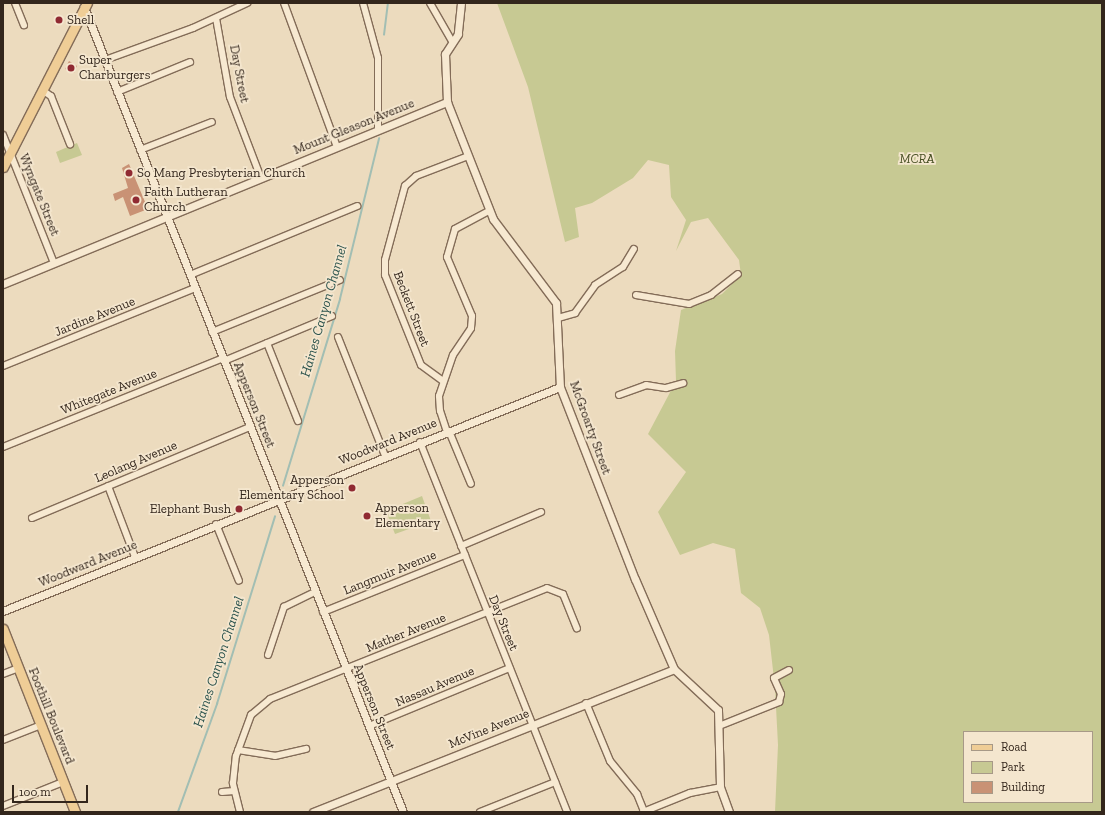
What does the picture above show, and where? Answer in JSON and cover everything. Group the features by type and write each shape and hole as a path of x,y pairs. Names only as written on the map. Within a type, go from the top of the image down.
{"main road":[{"path":"3,167 86,5"},
{"name":"Foothill Boulevard","path":"3,628 75,812"}],"street":[{"path":"15,3 24,25"},
{"path":"105,60 216,18 247,3"},
{"path":"284,3 337,147"},
{"path":"363,3 378,58 378,130"},
{"path":"430,3 453,43"},
{"name":"McGroarty Street","path":"461,3 453,43 444,58 448,74 447,102 489,211 503,235 552,294 558,318 560,387 674,669 717,706 719,726 720,787 729,812"},
{"name":"Apperson Street","path":"86,5 105,60 165,217 190,275 403,812"},
{"name":"Day Street","path":"216,18 230,97 262,178"},
{"path":"117,92 190,62"},
{"path":"42,90 51,96 70,144"},
{"name":"Mount Gleason Avenue","path":"3,284 447,102"},
{"path":"140,150 212,122"},
{"name":"Wyngate Street","path":"3,135 54,263"},
{"name":"Beckett Street","path":"443,381 420,365 385,275 385,260 405,186 416,176 468,156"},
{"path":"190,275 357,206"},
{"path":"471,484 439,406 443,381 472,321 447,263 452,234 462,222 489,211"},
{"path":"558,318 575,313 595,286 624,266 634,250"},
{"path":"636,295 689,304 711,295 738,274"},
{"path":"212,332 340,280"},
{"name":"Jardine Avenue","path":"3,366 195,288"},
{"name":"Whitegate Avenue","path":"3,447 332,316"},
{"path":"338,337 385,456"},
{"path":"266,342 298,421"},
{"path":"619,395 646,385 666,388 683,383"},
{"name":"Woodward Avenue","path":"3,611 278,499 560,387"},
{"name":"Leolang Avenue","path":"32,518 250,427"},
{"name":"Day Street","path":"420,442 567,812"},
{"path":"108,486 136,557"},
{"path":"461,546 541,512"},
{"path":"216,524 239,581"},
{"name":"Langmuir Avenue","path":"323,612 465,555"},
{"name":"Mather Avenue","path":"240,812 234,791 238,750 248,721 259,706 346,668 547,588 558,590 565,598 577,628"},
{"path":"268,655 284,607 315,592"},
{"path":"3,674 18,668"},
{"name":"Nassau Avenue","path":"369,726 510,668"},
{"name":"McVine Avenue","path":"313,812 674,669"},
{"path":"719,726 744,719 780,699 774,678 789,670"},
{"path":"586,703 610,761 637,794 644,812 690,793 720,787"},
{"path":"3,740 41,725"},
{"path":"238,750 275,756 306,748"},
{"path":"3,806 63,782"},
{"path":"480,812 555,782"},
{"path":"222,792 234,791"}],"green space":[{"name":"MCRA","path":"497,3 1102,3 1102,812 775,812 778,745 775,688 769,635 760,608 741,593 735,549 713,543 680,555 658,512 686,472 648,434 676,381 675,351 681,310 722,294 741,275 739,260 708,218 691,222 676,251 686,220 671,197 669,165 648,160 633,178 592,203 575,208 579,237 565,242 528,87"},
{"path":"77,143 82,155 60,163 56,152"},
{"path":"422,496 431,521 395,534 386,511"}],"building":[{"name":"Super Charburgers","path":"69,61 77,66 74,73 65,69"},
{"name":"Faith Lutheran Church","path":"129,164 148,209 130,216 123,197 115,201 113,194 128,188 122,168"}],"waterway":[{"name":"Haines Canyon Channel","path":"384,35 388,3"},
{"name":"Haines Canyon Channel","path":"283,486 340,299 379,139"},
{"name":"Haines Canyon Channel","path":"178,812 217,704 275,517"}],"place":[{"name":"Shell","path":"59,20"},
{"name":"Super Charburgers","path":"71,68"},
{"name":"So Mang Presbyterian Church","path":"129,173"},
{"name":"Faith Lutheran Church","path":"136,200"},
{"name":"Apperson Elementary School","path":"352,488"},
{"name":"Elephant Bush","path":"239,509"},
{"name":"Apperson Elementary","path":"367,516"}]}
